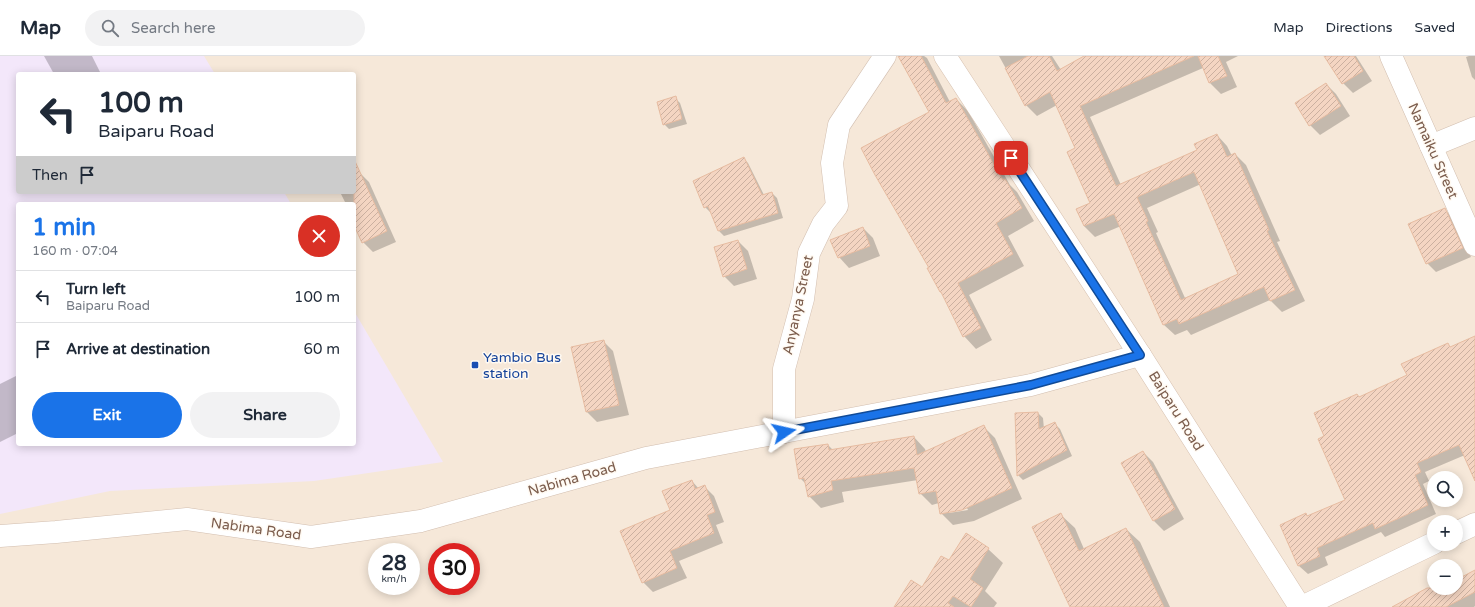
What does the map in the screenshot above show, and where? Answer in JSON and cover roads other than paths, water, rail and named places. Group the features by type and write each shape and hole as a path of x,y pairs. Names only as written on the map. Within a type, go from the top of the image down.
{"street":[{"name":"Anyanya Street","path":"784,432 784,369 803,299 808,253 823,224 836,206 832,163 839,125 885,56"},
{"name":"Baiparu Road","path":"945,56 1140,355 1301,607"},
{"name":"Namaiku Street","path":"1391,56 1475,245"},
{"path":"1431,146 1475,128"},
{"name":"Nabima Road","path":"0,536 187,519 311,537 421,521 646,458 1031,385 1140,355"},
{"path":"1463,530 1475,524"},
{"path":"1301,607 1427,546"}],"place":[{"name":"Yambio Bus station","path":"475,365"}]}
